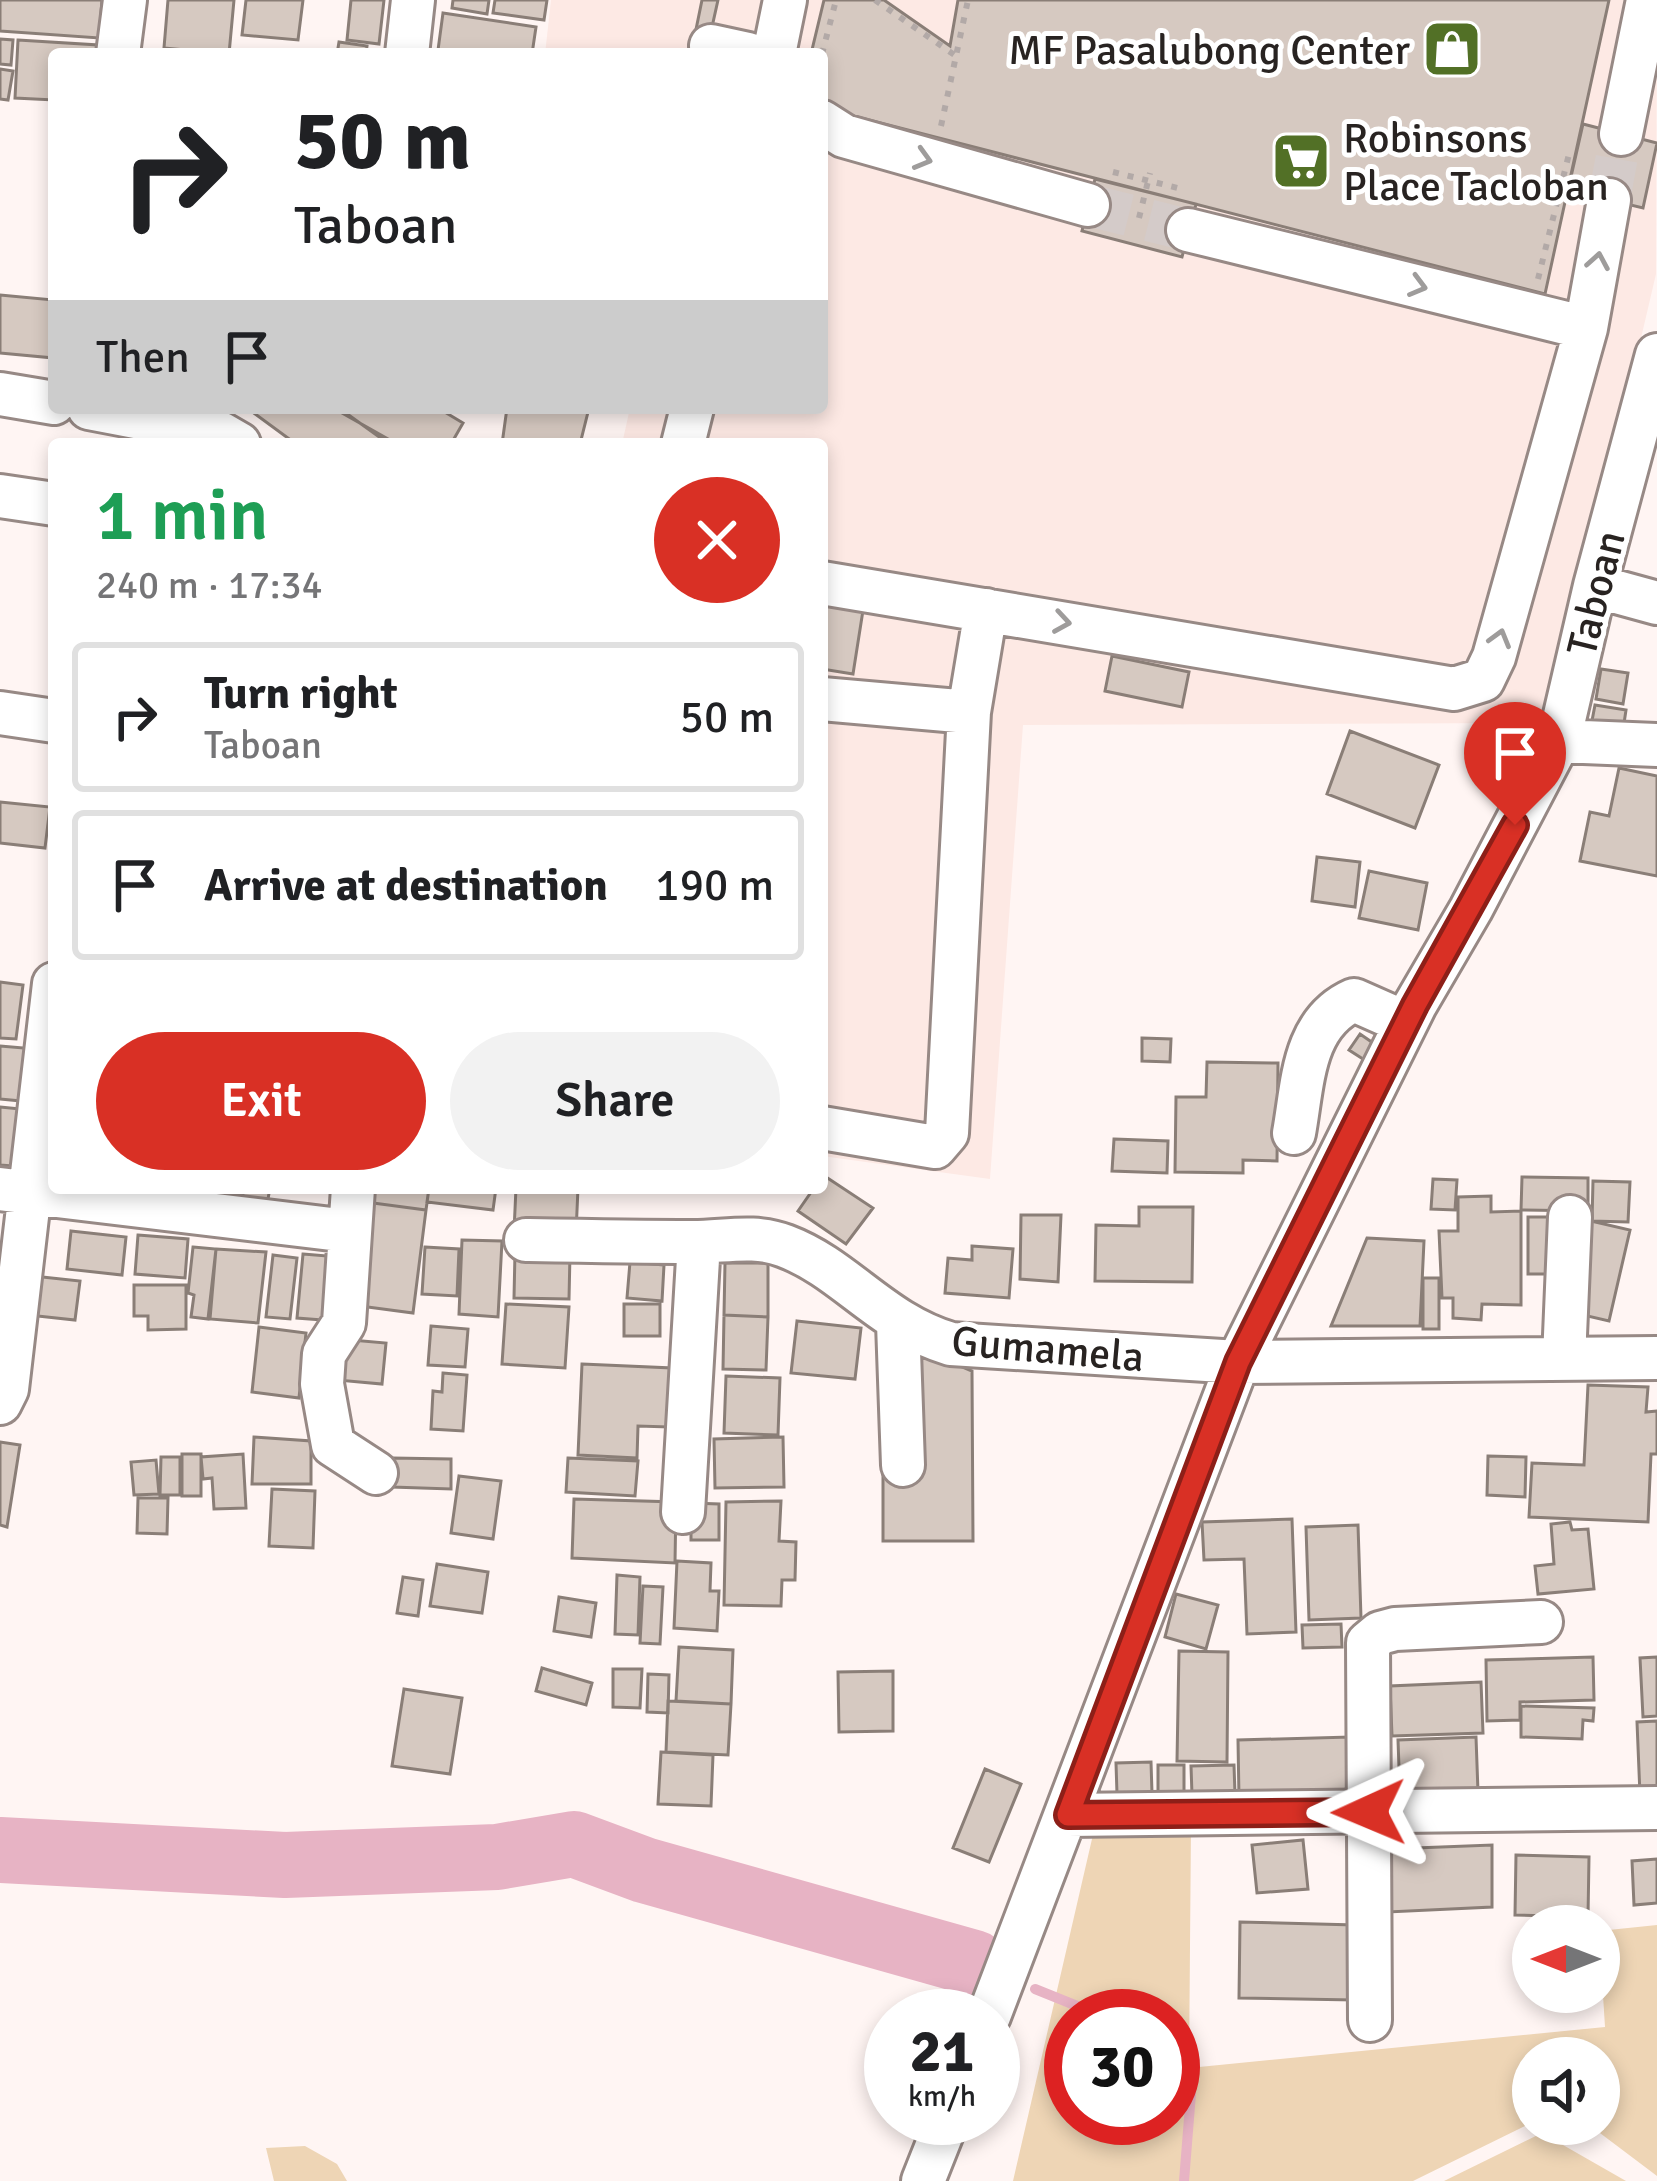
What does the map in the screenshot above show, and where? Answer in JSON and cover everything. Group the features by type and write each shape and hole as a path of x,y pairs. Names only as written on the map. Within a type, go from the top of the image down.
{"street":[{"path":"119,48 125,0"},
{"path":"408,48 413,0"},
{"path":"775,48 785,0"},
{"path":"1621,134 1648,0"},
{"path":"828,126 844,136 1095,188"},
{"path":"828,584 1454,689 1483,680 1494,657 1586,328 1609,200"},
{"path":"1191,211 1304,259 1586,328"},
{"name":"Taboan","path":"999,1989 1238,1362 1406,1023 1559,741 1657,355"},
{"path":"0,394 48,402"},
{"path":"120,414 228,438"},
{"path":"0,496 48,503"},
{"path":"1595,586 1657,603"},
{"path":"828,1129 935,1147 947,1133 969,712 986,610"},
{"path":"828,699 969,712"},
{"path":"0,713 48,720"},
{"path":"1559,741 1657,745"},
{"path":"1294,1133 1307,1057 1321,1023 1354,1000 1406,1023"},
{"path":"0,1403 7,1389 16,1191 48,1017"},
{"path":"16,1191 349,1231"},
{"path":"352,1194 344,1323 328,1343 322,1384 333,1445 376,1473"},
{"path":"1564,1359 1570,1217"},
{"name":"Gumamela","path":"526,1240 756,1238 782,1244 898,1323 951,1344 1238,1362 1657,1358"},
{"path":"683,1513 699,1242"},
{"path":"898,1323 903,1466"},
{"path":"1370,2020 1366,1648 1372,1637 1395,1629 1540,1622"},
{"path":"1068,1815 1657,1808"},
{"path":"923,2181 937,2145"}],"path":[{"path":"824,48 836,0"},
{"path":"875,0 956,56"},
{"path":"921,123 941,128 968,19 968,0"},
{"path":"1538,279 1569,154"},
{"path":"1095,188 1150,177"},
{"path":"1150,177 1191,211"},
{"path":"1139,218 1150,177"}],"shaded area":[{"path":"551,0 1657,0 1656,274 1551,723 1023,725 990,1179 828,1157 828,438 623,438 629,414 828,414 828,48 546,48"},
{"path":"1095,1826 1191,1826 1190,1989 1057,1989"},
{"path":"1657,1925 1657,2176 1616,2145 1620,2145 1620,2037 1512,2037 1512,2132 1413,2181 1013,2181 1044,2047 1044,2145 1200,2145 1200,2067 1605,2027 1604,2013 1620,2013 1620,1929"},
{"path":"1518,2145 1563,2145 1626,2181 1444,2181"},
{"path":"305,2146 337,2164 347,2181 274,2181 266,2148"}],"building":[{"path":"0,0 102,0 99,38 0,31"},
{"path":"168,0 234,0 230,48 164,48"},
{"path":"246,0 303,0 298,40 242,35"},
{"path":"351,0 384,0 379,44 347,40"},
{"path":"453,0 489,0 487,14 452,8"},
{"path":"495,0 547,0 544,20 493,13"},
{"path":"702,0 718,0 707,48 692,48"},
{"name":"Robinsons Place Tacloban","path":"824,0 884,0 950,46 958,0 1609,0 1545,294 834,111 828,105 828,48 812,48"},
{"path":"443,13 536,27 533,48 438,48"},
{"path":"0,39 13,40 11,65 0,64"},
{"path":"18,40 98,45 48,48 48,100 15,98"},
{"path":"339,42 367,46 367,48 338,48"},
{"path":"0,69 13,71 8,100 0,99"},
{"path":"1583,124 1657,143 1643,208 1568,190"},
{"path":"1095,179 1196,204 1182,257 1082,231"},
{"path":"0,295 48,299 48,357 0,353"},
{"path":"255,414 347,414 381,438 288,438"},
{"path":"344,414 448,414 463,423 454,438 386,438"},
{"path":"506,414 588,414 582,438 503,438"},
{"path":"828,598 864,604 853,674 828,670"},
{"path":"1112,656 1189,672 1182,707 1105,691"},
{"path":"1601,669 1628,673 1623,704 1596,699"},
{"path":"1595,705 1626,710 1623,730 1591,726"},
{"path":"1350,731 1439,765 1415,828 1327,794"},
{"path":"1619,768 1657,776 1657,876 1580,861 1590,812 1609,816"},
{"path":"0,802 48,807 45,848 0,843"},
{"path":"1317,857 1360,862 1355,907 1312,901"},
{"path":"1369,871 1427,883 1418,930 1359,918"},
{"path":"0,982 23,985 16,1039 0,1038"},
{"path":"1360,1034 1376,1045 1366,1061 1349,1050"},
{"path":"1142,1038 1171,1039 1170,1062 1142,1061"},
{"path":"0,1046 36,1049 32,1102 0,1099"},
{"path":"1207,1062 1278,1063 1277,1161 1243,1160 1243,1173 1175,1172 1176,1097 1206,1097"},
{"path":"0,1107 31,1110 26,1167 0,1165"},
{"path":"1114,1139 1168,1141 1167,1173 1112,1171"},
{"path":"1522,1177 1588,1178 1588,1211 1521,1210"},
{"path":"828,1178 873,1208 846,1244 798,1211 810,1194 828,1194"},
{"path":"1433,1179 1457,1180 1455,1210 1431,1209"},
{"path":"1593,1181 1630,1182 1628,1222 1592,1221"},
{"path":"243,1194 269,1194 265,1215 240,1211"},
{"path":"359,1194 428,1194 426,1210 358,1201"},
{"path":"428,1194 495,1194 493,1210 427,1202"},
{"path":"516,1194 578,1194 576,1233 514,1231"},
{"path":"1491,1196 1491,1212 1521,1211 1521,1305 1482,1304 1481,1320 1453,1318 1453,1298 1442,1298 1439,1231 1458,1231 1458,1197"},
{"path":"358,1201 426,1210 413,1313 345,1304"},
{"path":"1139,1207 1193,1207 1192,1282 1095,1281 1096,1225 1139,1226"},
{"path":"1021,1215 1061,1215 1058,1282 1020,1279"},
{"path":"1528,1217 1556,1217 1556,1274 1528,1274"},
{"path":"1591,1221 1630,1230 1609,1321 1570,1312"},
{"path":"71,1231 126,1237 122,1275 67,1269"},
{"path":"138,1235 188,1239 185,1278 135,1274"},
{"path":"1367,1238 1424,1241 1420,1326 1331,1326"},
{"path":"462,1240 502,1241 498,1317 459,1314"},
{"path":"972,1246 1013,1249 1009,1298 945,1293 948,1258 972,1260"},
{"path":"193,1247 216,1249 208,1319 191,1317 194,1295 188,1293"},
{"path":"425,1247 459,1249 457,1296 422,1294"},
{"path":"216,1249 266,1252 258,1323 210,1319"},
{"path":"515,1252 570,1254 569,1299 514,1298"},
{"path":"303,1254 340,1257 335,1321 297,1318"},
{"path":"273,1255 297,1258 290,1319 266,1317"},
{"path":"630,1262 664,1265 662,1301 627,1298"},
{"path":"725,1263 768,1263 768,1317 724,1315"},
{"path":"33,1276 80,1281 75,1320 28,1315"},
{"path":"1423,1278 1439,1278 1439,1329 1423,1329"},
{"path":"134,1285 186,1285 186,1329 148,1330 148,1316 134,1316"},
{"path":"506,1304 569,1307 565,1368 502,1364"},
{"path":"624,1304 660,1304 660,1336 624,1336"},
{"path":"724,1315 768,1317 766,1370 723,1369"},
{"path":"797,1321 861,1328 855,1379 791,1373"},
{"path":"431,1326 468,1329 465,1367 428,1365"},
{"path":"259,1327 306,1333 299,1398 252,1392"},
{"path":"340,1339 386,1343 382,1384 337,1380"},
{"path":"904,1342 972,1371 973,1541 883,1541 883,1470 905,1470"},
{"path":"582,1364 672,1368 669,1427 638,1426 637,1458 578,1455"},
{"path":"443,1373 467,1375 463,1431 431,1429 433,1391 442,1392"},
{"path":"726,1376 780,1378 778,1435 724,1433"},
{"path":"1588,1385 1648,1387 1646,1412 1657,1411 1657,1454 1651,1454 1648,1522 1529,1517 1532,1463 1584,1465"},
{"path":"254,1437 311,1441 311,1484 252,1484"},
{"path":"783,1437 784,1487 715,1488 714,1439"},
{"path":"0,1442 20,1445 7,1527 0,1525"},
{"path":"182,1454 201,1454 201,1496 182,1496"},
{"path":"243,1454 246,1508 214,1509 212,1478 203,1479 201,1457"},
{"path":"1488,1456 1526,1457 1525,1497 1487,1495"},
{"path":"161,1457 180,1457 180,1495 160,1495"},
{"path":"392,1458 451,1459 451,1489 392,1487"},
{"path":"568,1458 638,1461 635,1496 566,1492"},
{"path":"156,1460 159,1494 134,1495 131,1462"},
{"path":"459,1476 501,1481 493,1539 451,1533"},
{"path":"272,1489 315,1491 313,1548 269,1546"},
{"path":"138,1498 168,1498 167,1534 137,1533"},
{"path":"574,1499 676,1502 675,1563 572,1558"},
{"path":"781,1501 779,1541 796,1542 795,1580 782,1580 781,1606 724,1605 726,1502"},
{"path":"691,1503 719,1504 719,1540 691,1540"},
{"path":"1292,1519 1296,1632 1247,1634 1244,1559 1204,1560 1202,1522"},
{"path":"1570,1522 1572,1530 1588,1529 1594,1589 1538,1594 1535,1566 1554,1564 1551,1524"},
{"path":"1358,1525 1361,1618 1309,1620 1306,1527"},
{"path":"677,1561 711,1563 710,1591 719,1591 717,1631 674,1628"},
{"path":"437,1564 488,1572 482,1613 430,1606"},
{"path":"617,1575 640,1577 638,1635 615,1634"},
{"path":"403,1577 423,1580 418,1616 397,1613"},
{"path":"643,1586 663,1587 660,1644 640,1643"},
{"path":"1176,1594 1218,1605 1206,1649 1165,1637"},
{"path":"559,1597 596,1603 591,1637 554,1631"},
{"path":"1341,1624 1342,1647 1303,1648 1302,1625"},
{"path":"679,1647 733,1650 731,1704 676,1701"},
{"path":"1179,1651 1228,1652 1227,1762 1177,1761"},
{"path":"1593,1657 1594,1700 1520,1702 1520,1720 1487,1721 1486,1660"},
{"path":"1657,1657 1657,1716 1643,1717 1640,1658"},
{"path":"542,1668 592,1683 586,1705 536,1691"},
{"path":"613,1669 642,1669 640,1708 613,1707"},
{"path":"893,1671 893,1731 839,1732 838,1672"},
{"path":"648,1674 669,1675 668,1713 647,1712"},
{"path":"1481,1682 1483,1733 1392,1736 1390,1686"},
{"path":"404,1689 462,1698 450,1774 392,1766"},
{"path":"668,1701 731,1704 728,1755 666,1752"},
{"path":"1521,1706 1594,1708 1593,1721 1583,1720 1582,1739 1521,1737"},
{"path":"1657,1721 1657,1794 1640,1795 1637,1722"},
{"path":"1350,1737 1351,1796 1239,1798 1238,1740"},
{"path":"1476,1737 1478,1792 1400,1795 1398,1740"},
{"path":"661,1752 713,1755 711,1806 658,1804"},
{"path":"1151,1762 1152,1793 1117,1794 1116,1763"},
{"path":"1158,1765 1184,1765 1184,1795 1158,1794"},
{"path":"1234,1765 1235,1794 1192,1795 1191,1766"},
{"path":"985,1769 1021,1784 989,1862 953,1848"},
{"path":"1303,1840 1308,1889 1257,1893 1252,1845"},
{"path":"1492,1845 1492,1907 1388,1912 1390,1849"},
{"path":"1516,1855 1589,1857 1588,1905 1515,1905"},
{"path":"1657,1859 1657,1903 1634,1905 1632,1861"},
{"path":"1240,1922 1355,1925 1354,2000 1239,1998"}],"waterway":[{"path":"0,1850 285,1865 497,1857 574,1844 644,1870 974,1963"},
{"path":"1035,1989 1044,1993"},
{"path":"1184,2181 1187,2145"}],"tunnel":[{"path":"1609,200 1621,134"},
{"path":"1088,205 1188,230"}],"place":[{"name":"MF Pasalubong Center","path":"1452,49"},
{"name":"Robinsons Place Tacloban","path":"1301,161"}],"route":[{"path":"1369,1812 1068,1815 1238,1362 1415,1005 1515,825"}]}
